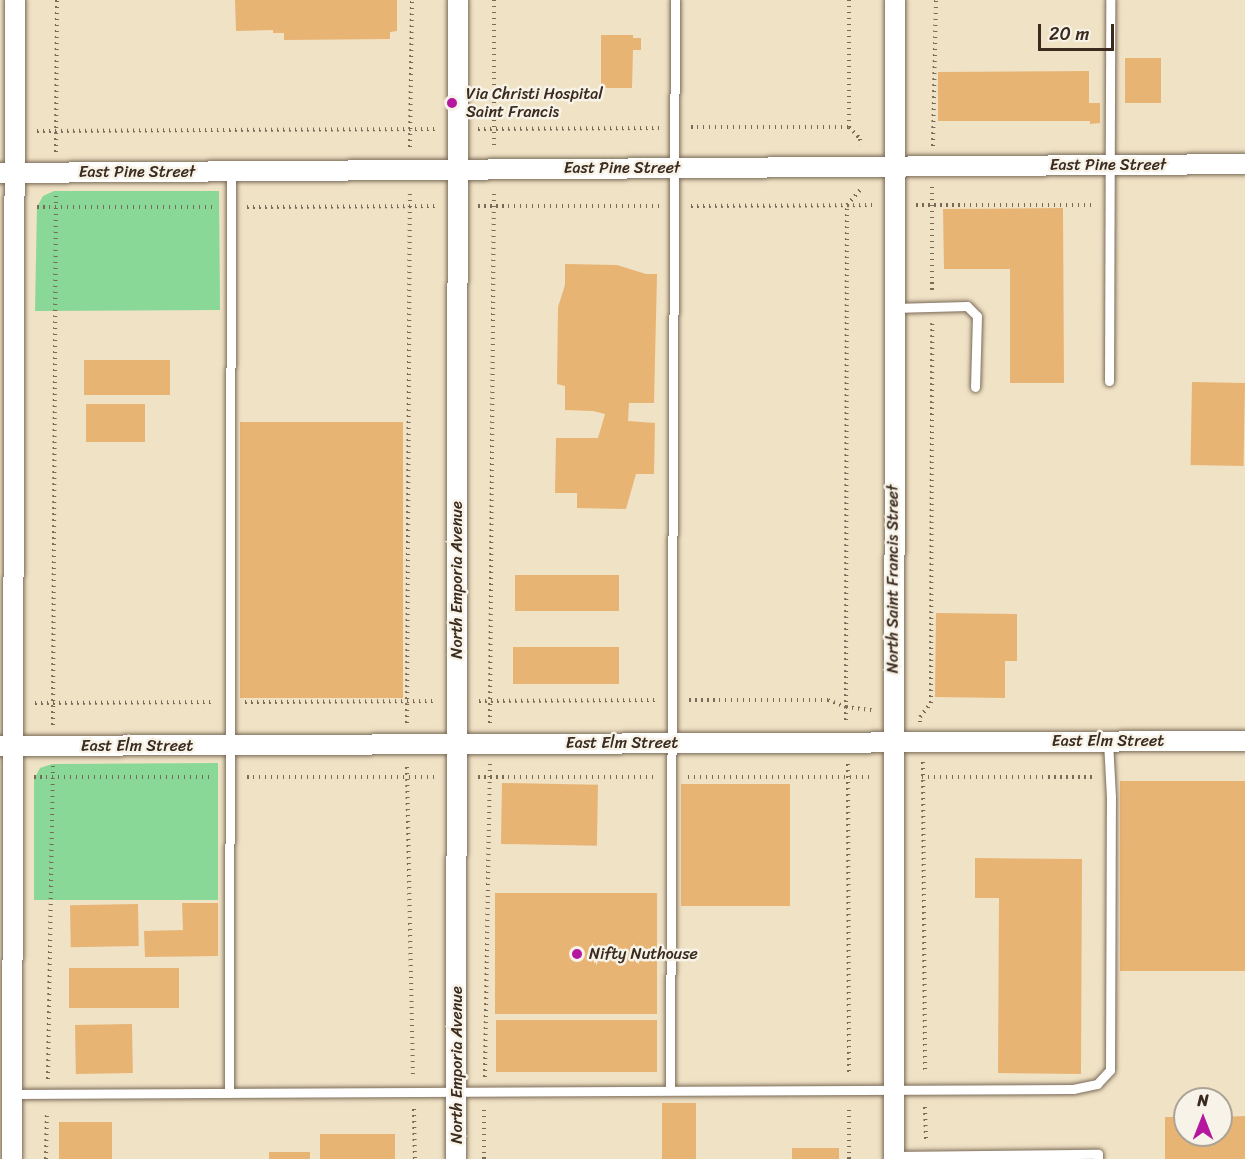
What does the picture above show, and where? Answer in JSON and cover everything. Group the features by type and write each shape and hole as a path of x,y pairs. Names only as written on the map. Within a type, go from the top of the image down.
{"street":[{"path":"12,1159 12,1094 6,1031 6,937 12,778 6,746 12,704 14,207 7,173 15,131 15,0"},
{"name":"North Emporia Avenue","path":"456,1159 458,0"},
{"name":"North Saint Francis Street","path":"894,1158 893,206 895,0"},
{"name":"East Pine Street","path":"7,173 1245,164"},
{"name":"East Elm Street","path":"6,746 1245,741"}],"lane":[{"path":"670,1089 675,0"},
{"path":"1109,381 1110,0"},
{"path":"229,1093 231,171"},
{"path":"893,308 967,306 977,316 975,387"},
{"path":"12,1094 670,1089 1073,1089 1097,1084 1110,1070 1108,741"},
{"path":"894,1158 1098,1154 1098,1159"}],"path":[{"path":"46,1159 53,777 57,0"},
{"path":"412,0 407,777 415,1159"},
{"path":"484,1159 491,701 494,0"},
{"path":"849,0 849,127 860,139 864,186 847,206 846,707 849,777 849,1159"},
{"path":"926,1156 924,777 920,717 931,703 932,206 936,0"},
{"path":"15,131 849,127"},
{"path":"14,207 1109,205"},
{"path":"12,704 828,700 846,707"},
{"path":"12,778 1110,777"}],"green space":[{"path":"54,191 219,191 220,310 35,311 37,207 43,196"},
{"path":"218,763 218,900 34,900 34,779 40,768 52,764"}],"building":[{"path":"235,0 397,0 397,31 390,32 390,39 284,40 284,33 273,33 273,30 236,31"},
{"path":"601,35 633,35 633,38 641,38 641,50 633,50 632,88 601,88"},
{"path":"1125,58 1161,58 1161,103 1125,103"},
{"path":"1089,71 1089,103 1100,103 1100,123 1090,124 1090,121 938,121 938,72"},
{"path":"1063,208 1064,383 1010,383 1010,269 944,269 943,209"},
{"path":"565,264 617,265 646,274 657,274 654,403 629,403 628,421 655,423 654,474 636,474 626,509 577,508 577,493 555,493 556,438 598,438 605,414 565,410 565,386 557,384 558,307 565,285"},
{"path":"84,360 170,360 170,395 84,395"},
{"path":"1192,382 1245,383 1244,466 1191,465"},
{"path":"86,404 145,404 145,442 86,442"},
{"path":"240,422 403,422 403,698 240,698"},
{"path":"515,575 619,575 619,611 515,611"},
{"path":"936,613 1017,614 1017,661 1005,661 1005,698 935,697"},
{"path":"513,647 619,647 619,684 513,684"},
{"path":"1120,781 1245,781 1245,971 1120,971"},
{"path":"502,783 598,785 597,846 501,844"},
{"path":"681,784 790,784 790,906 681,906"},
{"path":"975,858 1082,859 1081,1074 998,1073 999,898 975,898"},
{"name":"Nifty Nuthouse","path":"495,893 657,893 657,1014 495,1014"},
{"path":"182,903 218,903 218,956 145,957 144,931 183,930"},
{"path":"138,904 139,946 71,947 70,905"},
{"path":"69,968 179,968 179,1008 69,1008"},
{"path":"496,1020 657,1020 657,1072 496,1072"},
{"path":"132,1024 133,1073 76,1074 75,1025"},
{"path":"662,1103 696,1103 696,1159 662,1159"},
{"path":"1233,1116 1245,1116 1245,1159 1165,1159 1165,1117 1173,1117 1173,1147 1233,1147"},
{"path":"59,1122 112,1122 112,1159 59,1159"},
{"path":"320,1134 395,1134 395,1159 320,1159"},
{"path":"792,1148 839,1148 839,1159 792,1159"},
{"path":"269,1152 310,1152 310,1159 269,1159"}],"place":[{"name":"Via Christi Hospital Saint Francis","path":"452,103"},
{"name":"Nifty Nuthouse","path":"577,954"}]}
